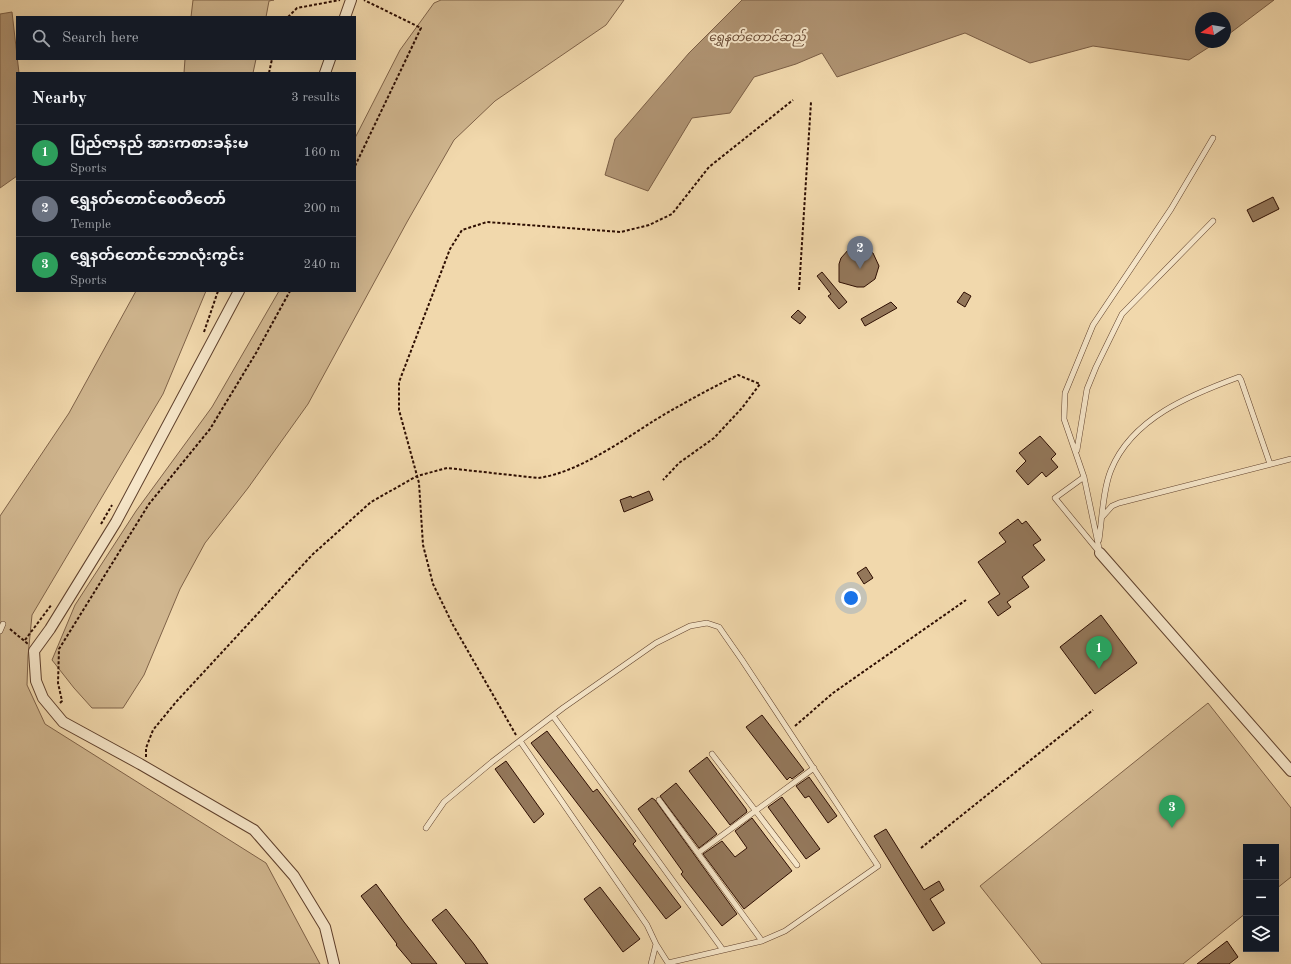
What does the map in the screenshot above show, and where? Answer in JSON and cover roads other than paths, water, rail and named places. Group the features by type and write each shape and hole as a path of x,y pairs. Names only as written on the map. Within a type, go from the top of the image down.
{"street":[{"path":"345,16 351,0"},
{"path":"325,72 330,60"},
{"path":"238,292 116,522 50,629 34,651 36,681 43,698 63,722 254,830 294,876 325,926 334,964"},
{"path":"1099,549 1291,771"}],"lane":[{"path":"1099,549 1084,477 1064,419 1065,393 1093,325 1171,209 1213,138"},
{"path":"1076,451 1087,389 1122,314 1213,221"},
{"path":"1099,549 1110,470 1123,448 1134,435 1180,400 1238,377 1242,380 1270,464"},
{"path":"1103,517 1112,506 1119,503 1291,459"},
{"path":"1084,477 1055,498 1099,549"},
{"path":"426,828 444,802 492,762 553,716 656,643 690,626 707,623 719,627 878,866 786,931 762,941 668,963 656,944 647,925 520,741"},
{"path":"0,631 3,624"},
{"path":"553,716 723,950"},
{"path":"712,754 797,866"},
{"path":"698,853 814,768"},
{"path":"659,800 762,941"},
{"path":"651,964 656,944"}],"water":[{"name":"ရွှေနတ်တောင်ဆည်","path":"742,0 1274,0 1231,32 1231,12 1195,12 1195,48 1208,48 1189,60 1093,46 1030,63 965,33 837,77 822,53 796,64 754,77 730,113 692,118 648,191 605,175 615,139 689,53"},
{"path":"12,12 16,60 18,60 19,72 16,72 16,177 0,188 0,14"}],"place":[{"name":"ရွှေနတ်တောင်စေတီတော်","path":"860,269"},
{"name":"ပြည်ဇာနည် အားကစားခန်းမ","path":"1099,669"},
{"name":"ရွှေနတ်တောင်ဘောလုံးကွင်း","path":"1172,828"}]}
